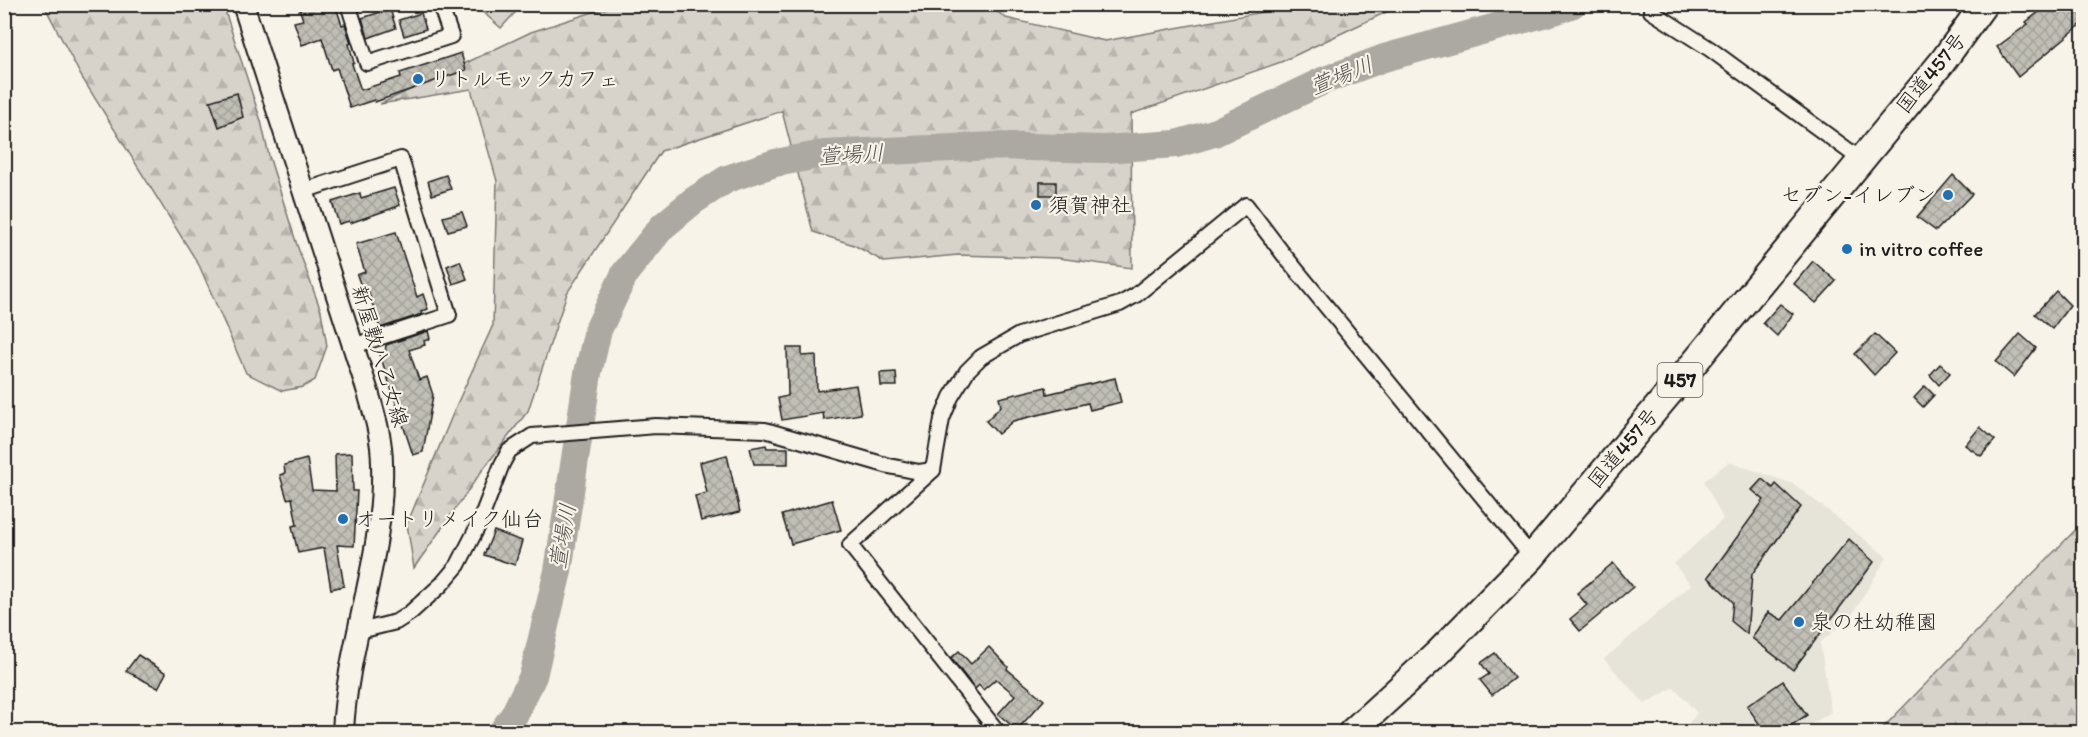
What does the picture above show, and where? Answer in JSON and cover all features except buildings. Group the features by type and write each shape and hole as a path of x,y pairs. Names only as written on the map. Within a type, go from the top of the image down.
{"highway":[{"name":"国道457号","path":"1352,732 1439,652 1532,557 1943,61 1984,4"}],"street":[{"name":"新屋敷八乙女線","path":"243,4 380,437 382,465 378,536 347,693 343,732"},
{"path":"348,4 368,63 451,36 440,4"},
{"path":"1651,11 1710,50 1860,159"},
{"path":"303,191 401,159 449,315 353,346"},
{"path":"998,732 850,545 933,470 942,419 951,397 967,371 981,357 1019,335 1120,304 1136,295 1246,205 1284,255 1532,557"},
{"path":"360,630 396,622 410,613 458,566 478,526 509,451 532,436 656,426 765,430 888,466 919,471 933,470"}],"shaded area":[{"path":"1729,462 1794,484 1887,557 1852,615 1820,643 1831,712 1799,732 1691,732 1687,726 1697,713 1674,687 1645,704 1604,659 1691,585 1674,564 1723,519 1704,481"}],"green space":[{"path":"44,5 223,5 261,121 269,156 297,245 321,311 327,346 315,380 303,387 282,391 246,373 199,265 81,76"},
{"path":"475,5 522,5 501,28"},
{"path":"615,5 988,5 1006,18 1105,41 1301,5 1401,5 1281,62 1131,114 1132,268 1058,258 958,255 884,262 854,245 813,232 782,111 661,151 567,293 528,411 481,472 414,568 407,524 493,325 497,181 471,89 380,104 531,32"},
{"path":"2083,522 2083,732 1879,732"}],"waterway":[{"name":"萱場川","path":"502,732 514,715 533,676 558,571 588,373 598,330 625,273 662,227 693,201 727,179 775,163 824,154 994,146 1104,149 1176,144 1214,133 1325,80 1384,58 1573,4"}],"place":[{"name":"リトルモックカフェ","path":"418,79"},
{"name":"セブン-イレブン","path":"1948,195"},
{"name":"須賀神社","path":"1036,205"},
{"name":"in vitro coffee","path":"1847,249"},
{"name":"オートリメイク仙台","path":"343,519"},
{"name":"泉の杜幼稚園","path":"1799,622"}]}
